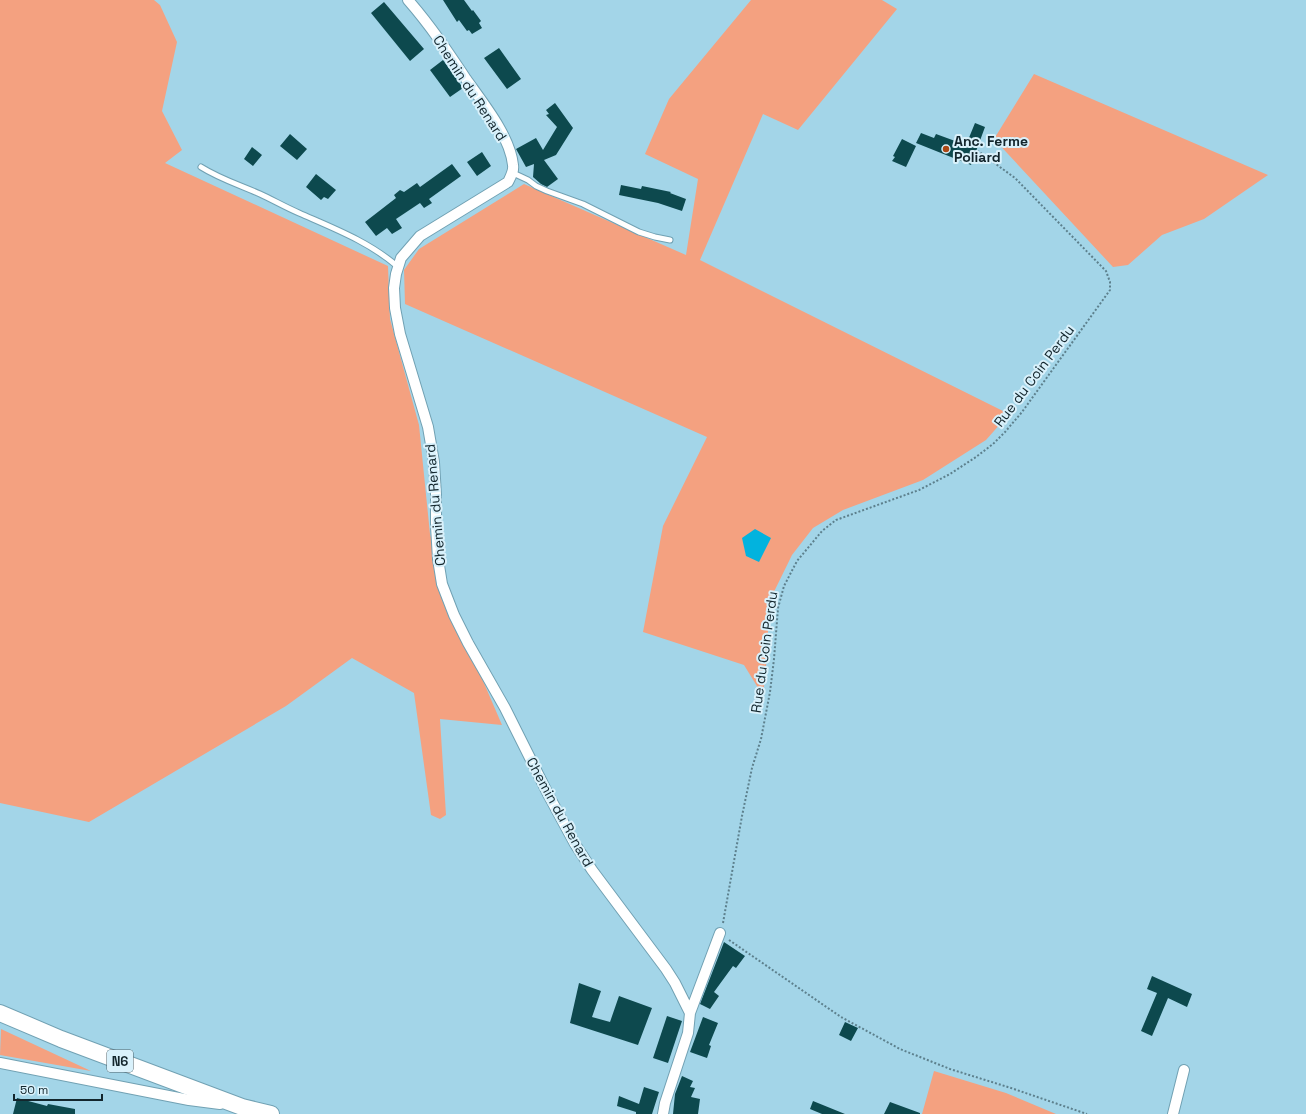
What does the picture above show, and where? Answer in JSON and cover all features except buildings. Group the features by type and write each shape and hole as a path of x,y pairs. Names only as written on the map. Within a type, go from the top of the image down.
{"main road":[{"name":"N6","path":"0,1013 62,1039 242,1107 271,1114"}],"street":[{"name":"Chemin du Renard","path":"408,0 436,34 502,132 514,166 508,182 420,236 401,258 394,288 395,308 400,334 428,427 434,462 438,559 442,584 454,615 468,643 505,708 575,844 592,870 666,969 690,1013"},
{"path":"663,1114 665,1103 688,1033 690,1013 720,933"},
{"path":"0,1063 189,1100 242,1107"},
{"path":"1173,1114 1184,1070"}],"lane":[{"path":"201,167 236,185 259,194 365,244 386,257 398,267"},
{"path":"512,173 547,191 583,204 640,232 670,240"}],"path":[{"name":"Rue du Coin Perdu","path":"720,933 752,768 761,739 770,692 778,608 784,586 798,561 822,530 836,520 919,490 950,474 993,444 1022,412 1110,290 1110,282 1106,271 1015,178 978,151"},
{"path":"720,933 841,1017 900,1049 950,1069 1087,1114"}],"shaded area":[{"path":"0,0 154,0 160,5 177,42 162,111 182,150 165,163 388,266 390,319 419,425 430,534 450,604 502,725 440,719 446,815 440,819 431,815 414,693 352,658 286,706 89,822 0,803"},
{"path":"751,0 882,0 897,9 798,130 763,114 700,260 1009,414 986,440 923,480 843,510 813,528 792,555 768,604 768,646 763,696 744,665 643,632 663,526 707,437 405,304 404,270 419,249 524,184 686,255 698,179 645,154 669,99"},
{"path":"1034,74 1268,175 1204,219 1162,235 1128,265 1113,267 994,139"},
{"path":"1,1029 91,1071 0,1055"},
{"path":"934,1071 1006,1093 1056,1114 922,1114"}],"water":[{"path":"755,529 771,538 759,562 746,556 742,538"}],"place":[{"name":"Anc. Ferme Poliard","path":"946,149"}]}
